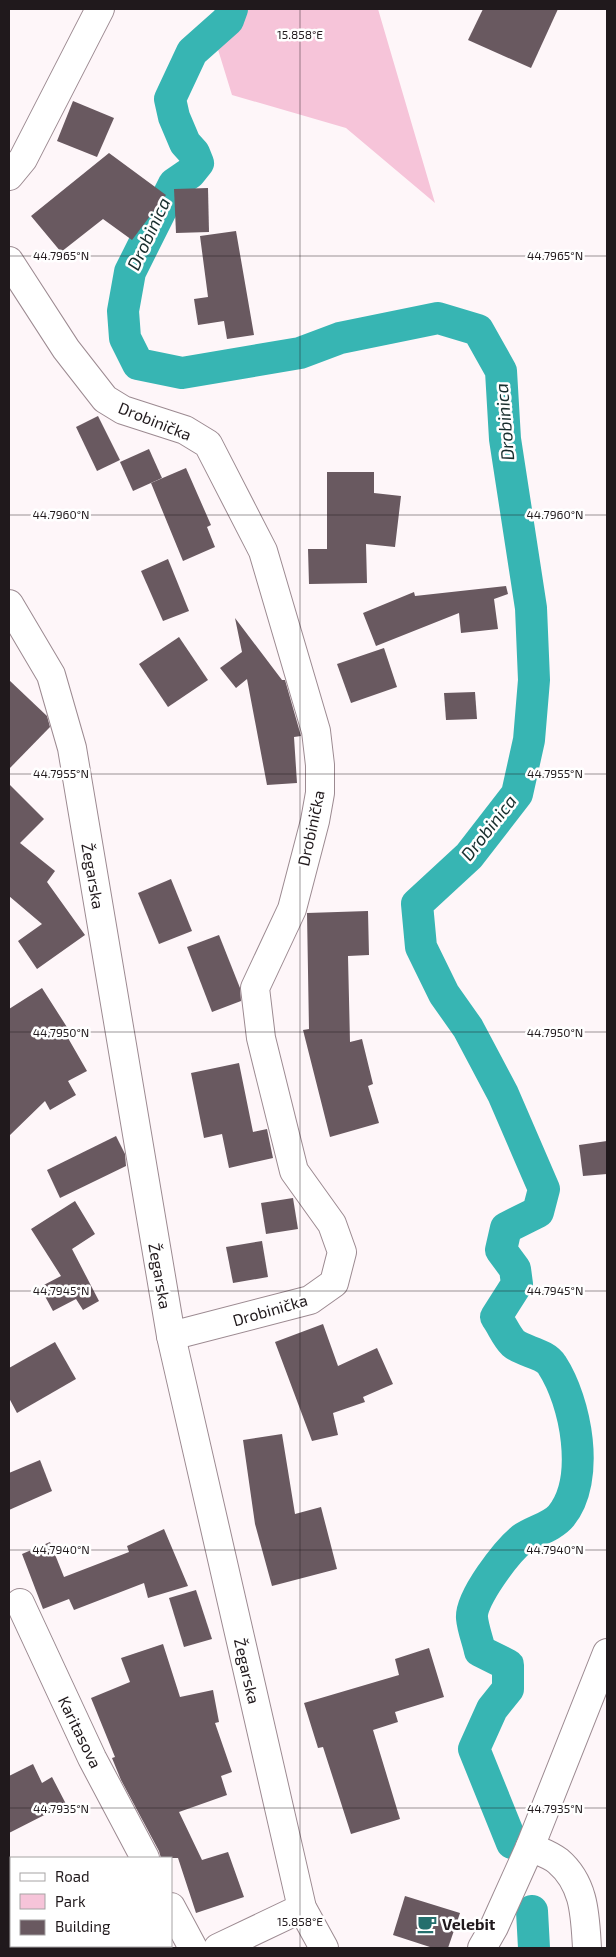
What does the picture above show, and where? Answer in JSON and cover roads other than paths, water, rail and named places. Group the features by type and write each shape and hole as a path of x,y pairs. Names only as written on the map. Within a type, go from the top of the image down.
{"street":[{"path":"9,176 23,159 100,9"},
{"name":"Drobinička","path":"9,261 66,349 105,399 123,410 186,430 208,444 263,550 316,731 320,765 320,793 315,821 292,909 255,988 261,1038 294,1171 332,1224 342,1252 334,1283 310,1300 171,1336"},
{"name":"Žegarska","path":"9,604 51,675 72,748 171,1336 302,1908 324,1948"},
{"name":"Karitasova","path":"20,1604 92,1758 144,1857"},
{"path":"482,1948 494,1927 530,1847 607,1653"},
{"path":"530,1847 558,1861 578,1885 584,1906 587,1948"},
{"path":"218,1948 302,1908"},
{"path":"172,1909 194,1948"}],"waterway":[{"name":"Drobinica","path":"232,9 228,20 192,52 170,99 174,117 185,143 194,153 198,163 190,173 174,184 130,272 123,311 125,338 138,364 182,373 300,353 340,338 438,318 478,330 501,371 505,439 531,608 534,680 529,740 517,794 469,856 417,904 421,947 444,994 468,1028 503,1094 544,1189 538,1212 506,1228 501,1250 515,1269 517,1284 496,1317 513,1343 522,1349 539,1355 552,1365 568,1399 577,1440 578,1462 576,1482 570,1500 561,1516 553,1523 526,1536 515,1545 483,1588 473,1610 472,1618 480,1651 508,1665 508,1689 492,1709 474,1749 512,1843"},
{"name":"Drobinica","path":"532,1911 534,1948"}],"place":[{"name":"Velebit","path":"427,1924"}]}
